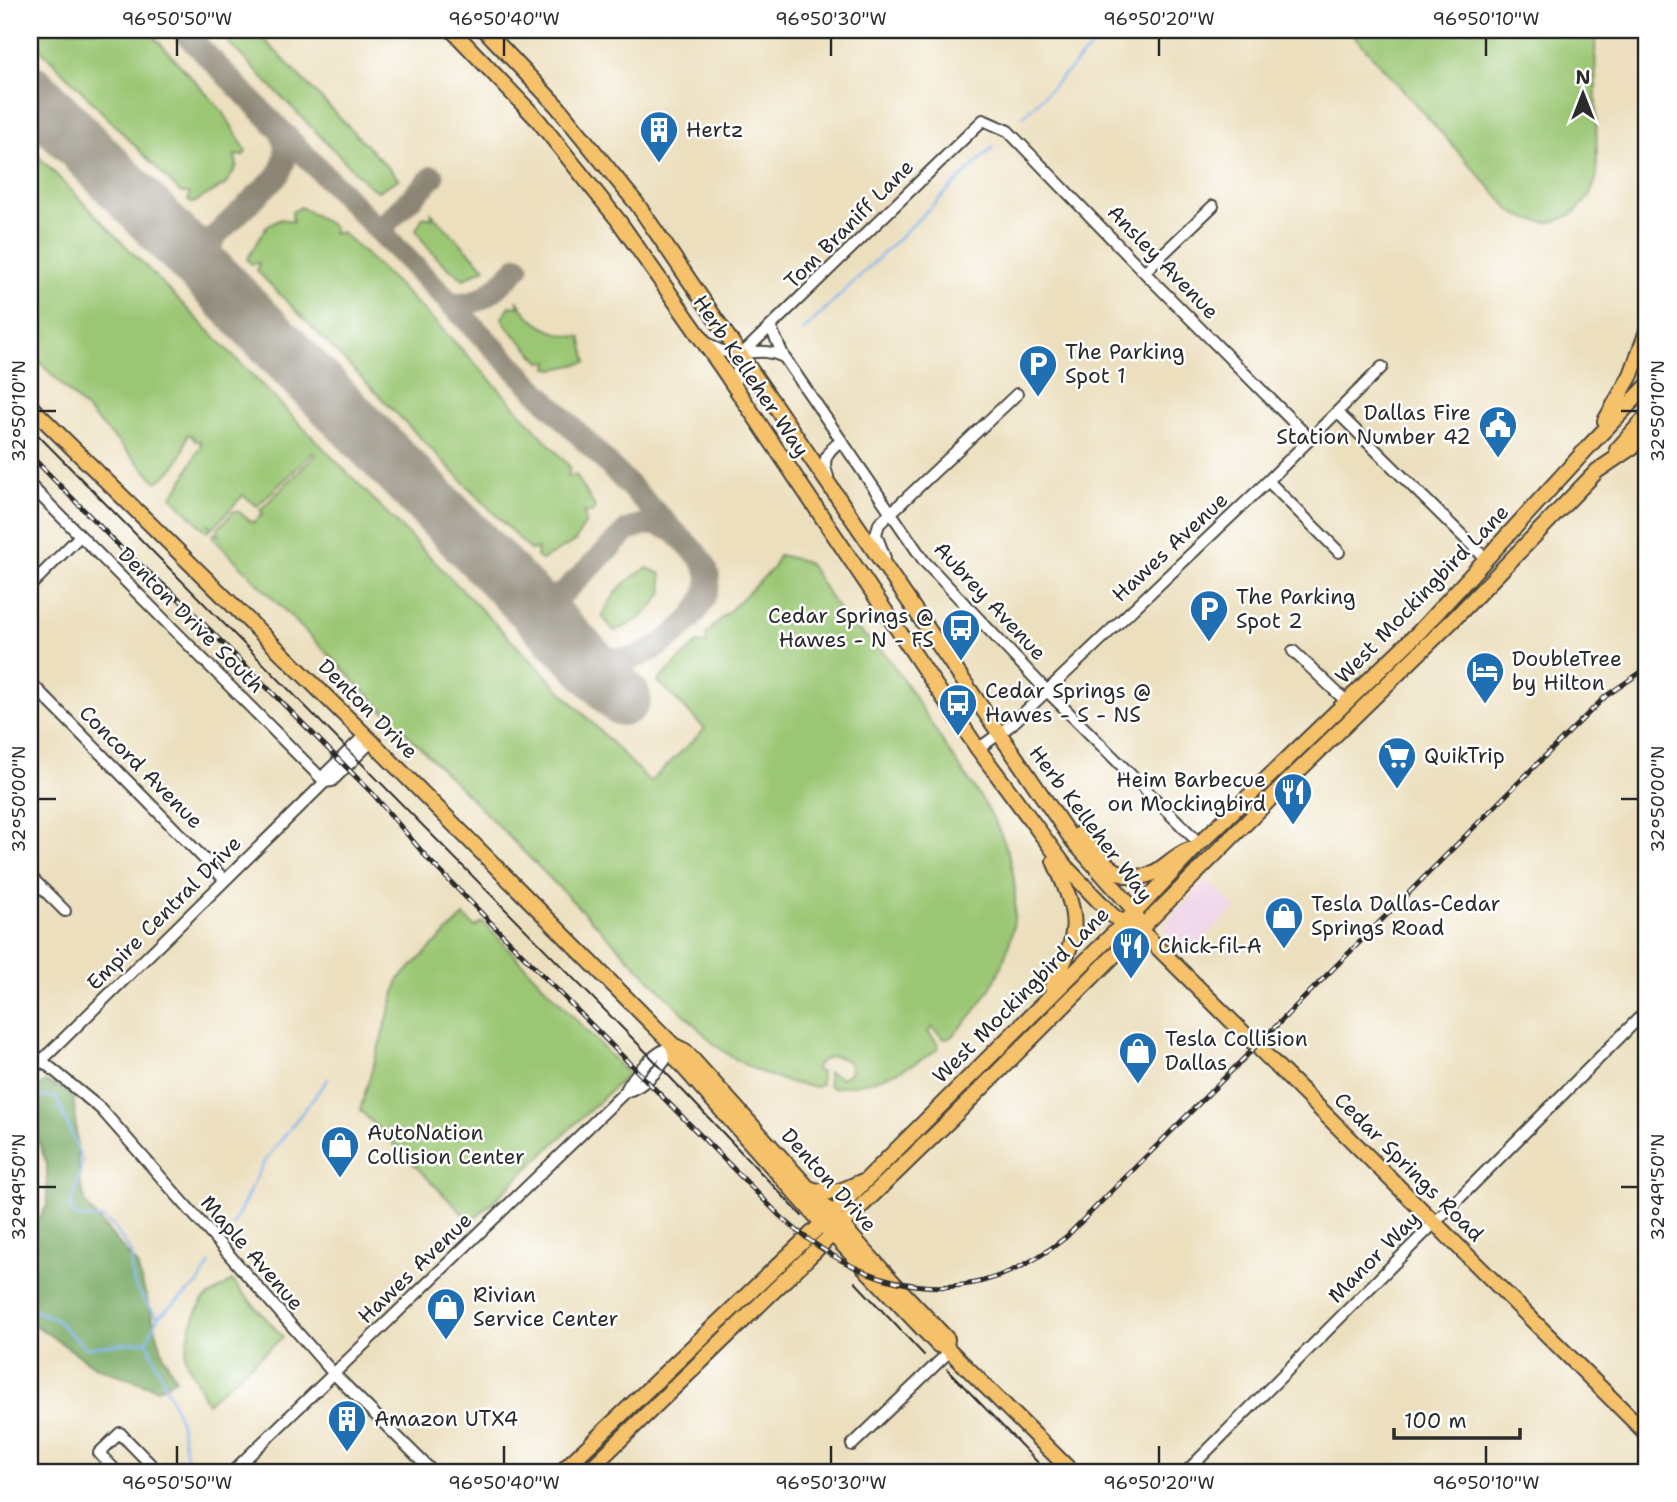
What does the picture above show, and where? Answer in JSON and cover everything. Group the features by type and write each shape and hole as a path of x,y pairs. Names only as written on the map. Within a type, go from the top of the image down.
{"main road":[{"name":"Herb Kelleher Way","path":"452,30 538,120 597,192 701,338 978,749 1043,838 1077,882 1123,923 1140,930"},
{"name":"Herb Kelleher Way","path":"485,30 558,106 616,177 741,355 1052,812 1089,861 1135,911 1140,930"},
{"path":"1592,443 1631,376 1647,331"},
{"name":"West Mockingbird Lane","path":"1353,708 1552,486 1647,386"},
{"name":"Denton Drive","path":"30,406 673,1045 685,1051 808,1188 827,1219"},
{"path":"1597,471 1647,416"},
{"name":"West Mockingbird Lane","path":"587,1472 838,1230 1140,930 1284,774 1353,708 1453,620 1597,471 1647,437"},
{"path":"1552,486 1568,502"},
{"path":"1442,608 1453,620"},
{"name":"West Mockingbird Lane","path":"561,1472 827,1219 1198,846 1284,774"},
{"path":"1052,812 1062,817 1103,862 1114,871 1124,874 1141,876 1153,873 1181,853 1198,846"},
{"path":"1043,838 1072,903 1074,920 1070,949 1047,998"},
{"name":"Cedar Springs Road","path":"1140,930 1647,1434"},
{"name":"Denton Drive","path":"673,1045 677,1060 838,1230 938,1345 948,1349 1072,1472"},
{"path":"937,1108 949,1121"},
{"path":"808,1188 823,1194 831,1193 855,1185 871,1175"},
{"path":"715,1326 726,1337"},
{"path":"599,1436 611,1448"}],"street":[{"name":"Tom Braniff Lane","path":"741,355 983,120"},
{"name":"Ansley Avenue","path":"983,120 1008,131 1310,439"},
{"path":"1144,272 1213,206"},
{"name":"Aubrey Avenue","path":"771,328 784,357 925,561 1198,846"},
{"path":"701,338 717,350 741,355 766,350 784,357"},
{"path":"734,387 741,355"},
{"name":"Hawes Avenue","path":"978,749 998,735 1268,481 1382,367"},
{"path":"897,587 876,534 880,524 1017,394"},
{"path":"1337,412 1486,559"},
{"path":"835,496 825,469 825,458 841,441"},
{"path":"1268,481 1339,552"},
{"name":"Denton Drive South","path":"30,485 325,782"},
{"path":"30,586 80,536"},
{"path":"1293,650 1353,708"},
{"name":"Concord Avenue","path":"30,682 225,880"},
{"name":"Empire Central Drive","path":"30,1072 325,782 332,781 368,739"},
{"path":"30,876 65,911"},
{"name":"Manor Way","path":"1186,1472 1647,1010"},
{"name":"Hawes Avenue","path":"232,1472 625,1092 630,1082 658,1052 673,1045"},
{"name":"Maple Avenue","path":"30,1051 83,1092 125,1134 233,1262 334,1374 433,1472"},
{"path":"852,1446 948,1349"},
{"path":"117,1472 99,1453 120,1433 158,1472"}],"shaded area":[{"path":"1208,880 1236,908 1185,956 1168,939 1166,923"}],"green space":[{"path":"30,30 148,30 224,113 246,151 243,156 235,155 237,166 226,184 193,203 188,200 190,193 181,193 30,38"},
{"path":"216,30 255,30 399,179 378,191 368,185"},
{"path":"1349,30 1595,30 1597,176 1592,191 1575,212 1565,218 1540,222 1512,212"},
{"path":"30,148 650,782 705,729 658,681 697,643 707,644 706,634 773,568 779,555 809,564 832,601 852,625 884,653 901,676 995,822 1007,852 1014,881 1015,910 1011,938 989,991 950,1038 944,1039 932,1027 928,1032 938,1044 938,1049 926,1057 901,1071 874,1080 832,1088 828,1084 828,1072 842,1078 851,1072 849,1063 840,1058 828,1057 817,1065 816,1071 821,1072 821,1084 817,1087 788,1082 762,1073 713,1043 213,538 214,533 220,536 217,530 234,511 253,523 263,513 260,510 316,455 313,453 257,506 243,495 214,527 208,524 211,529 207,532 171,496 184,479 201,446 200,441 187,435 178,462 157,482 30,352"},
{"path":"301,207 334,227 333,234 341,232 401,288 487,376 570,467 568,476 576,475 595,507 592,513 584,512 586,522 575,541 542,560 537,557 538,549 530,550 257,271 259,263 251,264 247,259 267,226 281,219 293,222 292,212"},
{"path":"431,213 485,268 464,279 437,258 416,230 423,217 432,219"},
{"path":"517,300 529,316 544,327 581,337 587,362 556,369 548,368 549,361 541,362 508,328 502,318 510,306 519,307"},
{"path":"647,568 661,574 663,592 642,616 614,631 602,616 620,588"},
{"path":"464,916 475,927 483,922 628,1074 471,1222 360,1110 399,979"},
{"path":"45,1082 73,1092 80,1183 87,1206 137,1265 164,1357 176,1379 157,1389 96,1367 30,1324 30,1226 34,1226 47,1206 47,1164 30,1121 30,1093"},
{"path":"232,1281 283,1337 207,1403 185,1358 191,1325 203,1300"}],"waterway":[{"path":"1023,117 1108,30"},
{"path":"802,332 993,147"},
{"path":"232,1227 264,1162 328,1079"},
{"path":"36,1097 56,1097 83,1162 70,1210 79,1218 103,1218 113,1226 132,1254 131,1271 136,1289 158,1317"},
{"path":"189,1472 179,1418 147,1341 158,1317 198,1284 210,1263"},
{"path":"30,1309 55,1319 86,1348 146,1341"}],"taxiway":[{"path":"182,30 690,546 704,564 708,584 704,599 683,627 654,649 639,656 619,659 597,655 569,644"},
{"path":"172,238 193,242 214,237 278,175 285,153 280,130"},
{"path":"388,240 385,224 433,177"},
{"path":"216,283 210,270 209,258 217,234"},
{"path":"450,304 471,303 488,295 518,267"},
{"path":"512,585 537,598 557,596 627,531 650,524 673,531"}],"runway":[{"path":"30,92 623,698"}],"tram line":[{"path":"30,427 648,1054 802,1216"},
{"path":"855,1282 924,1355"},
{"path":"947,1369 1047,1472"}],"railway":[{"path":"30,455 123,550 179,599 373,794 429,860 780,1216 814,1243 848,1264 884,1278 920,1286 957,1286 993,1278 1030,1262 1066,1237 1606,696 1647,668"}],"place":[{"name":"Hertz","path":"659,164"},
{"name":"The Parking Spot 1","path":"1038,398"},
{"name":"Dallas Fire Station Number 42","path":"1498,459"},
{"name":"The Parking Spot 2","path":"1209,643"},
{"name":"Cedar Springs @ Hawes - N - FS","path":"961,662"},
{"name":"DoubleTree by Hilton","path":"1485,705"},
{"name":"Cedar Springs @ Hawes - S - NS","path":"958,737"},
{"name":"QuikTrip","path":"1397,790"},
{"name":"Heim Barbecue on Mockingbird","path":"1293,826"},
{"name":"Tesla Dallas-Cedar Springs Road","path":"1284,950"},
{"name":"Chick-fil-A","path":"1131,980"},
{"name":"Tesla Collision Dallas","path":"1138,1085"},
{"name":"AutoNation Collision Center","path":"340,1179"},
{"name":"Rivian Service Center","path":"446,1341"},
{"name":"Amazon UTX4","path":"347,1453"}]}
